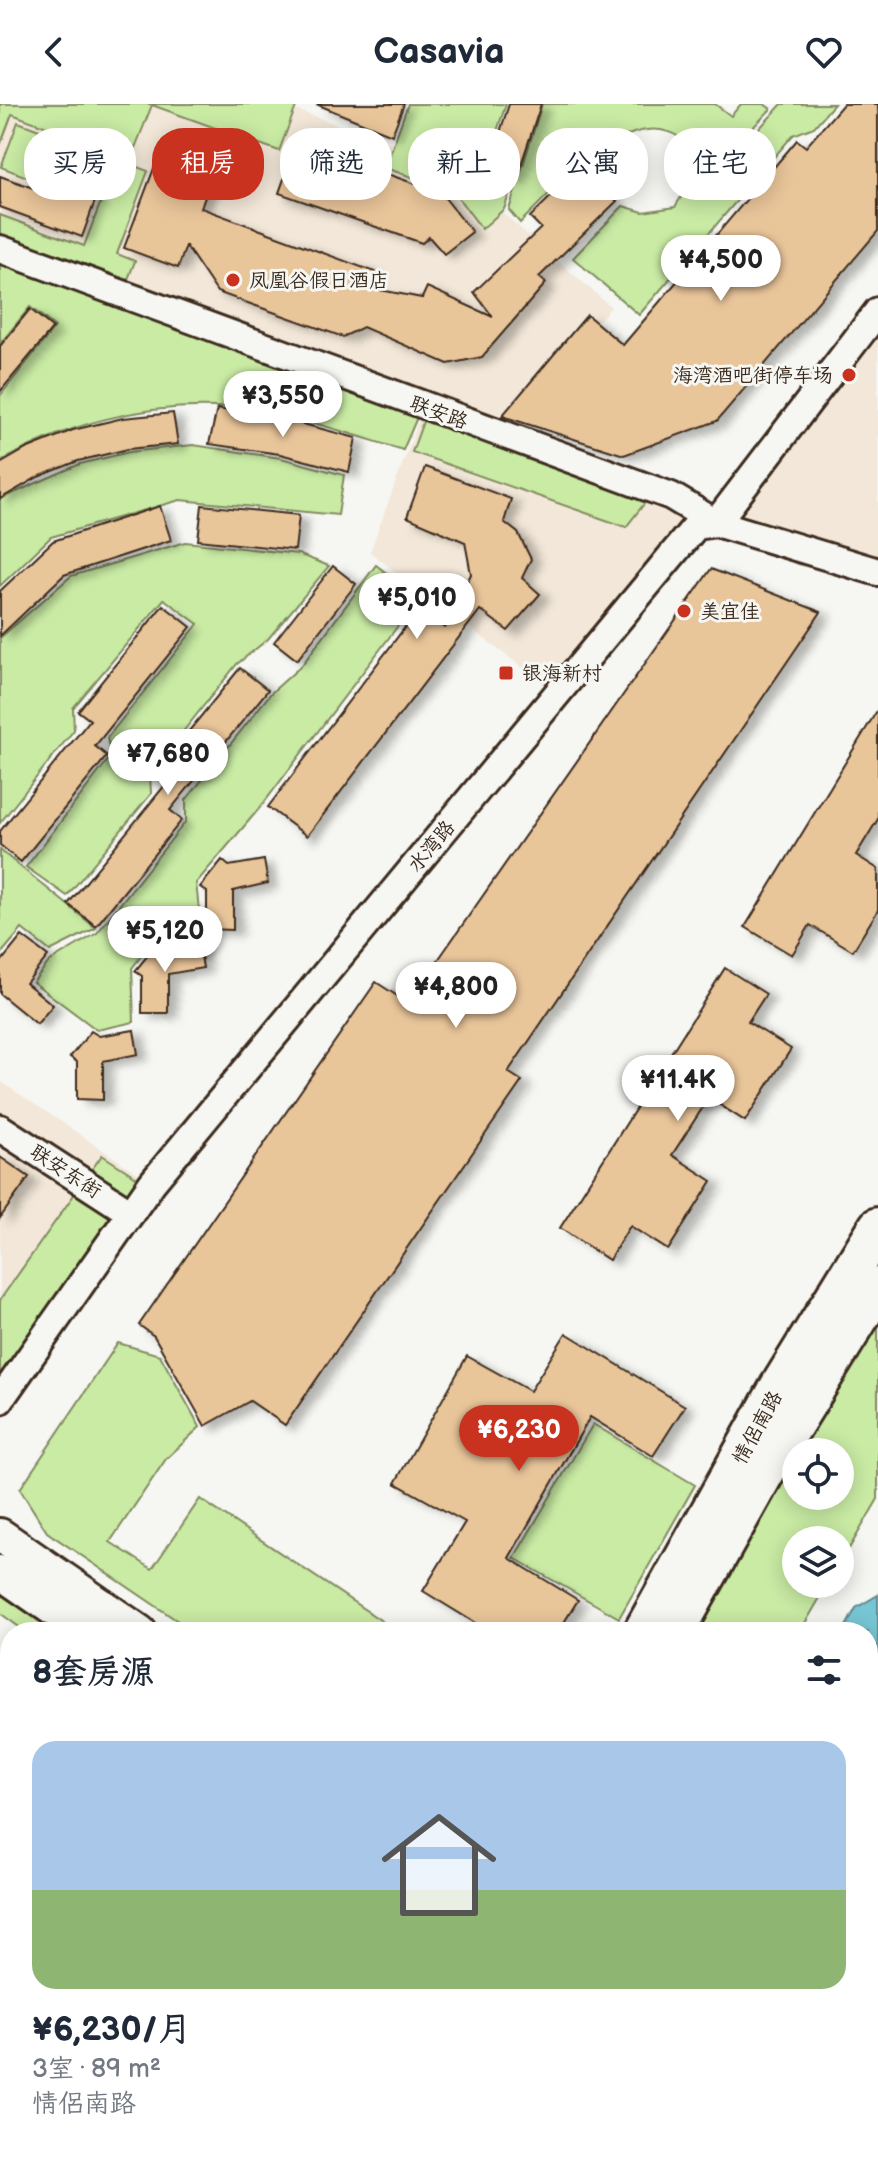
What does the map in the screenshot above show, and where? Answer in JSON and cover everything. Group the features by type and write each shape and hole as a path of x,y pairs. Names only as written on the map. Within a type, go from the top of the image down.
{"highway":[{"name":"情侣南路","path":"649,1622 780,1386 878,1227"},
{"name":"情侣南路","path":"681,1622 774,1456 878,1287"}],"main road":[{"path":"0,1535 126,1622"},
{"path":"0,1572 72,1622"}],"street":[{"name":"联安路","path":"0,249 671,496 716,523 878,572"},
{"name":"水湾路","path":"0,1400 131,1213 696,526 716,523 878,311"},
{"name":"联安东街","path":"0,1128 131,1213"}],"shaded area":[{"path":"152,105 216,128 152,128 152,200 264,200 264,146 279,151 280,149 280,200 392,200 392,144 408,149 408,200 488,200 611,307 499,433 708,510 556,693 370,552 424,406 0,248 0,146 12,114 50,128 24,128 24,200 136,200 136,145"},
{"path":"296,110 347,128 289,128"},
{"name":"海湾酒吧街停车场","path":"878,295 878,563 709,510"},
{"path":"0,1081 152,1183 0,1401"}],"green space":[{"path":"0,104 297,104 288,128 280,128 279,151 264,146 264,128 216,128 152,105 136,145 136,128 50,128 12,114 0,146"},
{"path":"408,104 506,104 498,128 408,128 408,176 392,170 392,149"},
{"path":"542,104 715,104 731,116 741,104 764,104 771,109 753,128 664,128 664,131 648,128 536,128 536,200 543,200 520,223 509,210 512,200 520,200 520,175"},
{"path":"782,104 834,104 814,127 793,135 776,155 776,128 760,128"},
{"path":"18,122 34,128 24,128 24,176 1,167"},
{"path":"136,166 148,171 117,254 135,261 125,287 0,241 0,215 84,246 102,200 136,200"},
{"path":"460,200 507,200 504,209 482,229"},
{"path":"679,200 737,200 639,315 573,258 623,206 643,212 675,207"},
{"path":"0,252 421,408 403,450 265,412 190,407 105,419 51,437 0,462 0,396 55,327 30,307 0,344"},
{"path":"425,416 651,495 626,527 412,452"},
{"path":"193,445 281,458 344,475 338,515 180,500 51,537 0,586 0,499 80,464 129,452"},
{"path":"185,542 298,554 329,566 268,639 237,664 150,773 151,794 67,896 26,867 111,756 107,738 198,624 164,599 73,708 74,730 0,823 0,638 71,576"},
{"path":"376,565 419,598 263,804 196,883 201,927 157,936 132,968 134,1022 97,1030 33,982 49,962 97,933 186,821 186,800 271,693 302,665"},
{"path":"0,850 96,928 50,951 22,929 0,955"},
{"path":"102,1155 147,1184 0,1393 0,1300"},
{"path":"878,1322 878,1499 854,1540 854,1526 782,1526 782,1598 820,1598 806,1622 701,1622 782,1485 782,1510 854,1510 854,1438 809,1438"},
{"path":"118,1343 160,1355 200,1427 166,1459 110,1542 152,1569 200,1499 383,1622 179,1622 47,1532 20,1489"},
{"path":"593,1424 695,1485 619,1618 514,1558"},
{"path":"0,1577 65,1622 12,1622 0,1613"}],"water":[{"path":"878,1595 878,1622 848,1622 856,1608"}],"building":[{"path":"316,104 404,104 392,135 392,128 375,128"},
{"path":"509,104 541,104 520,168 520,128 501,128"},
{"path":"843,104 878,104 878,231 717,421 624,455 502,416 587,315 623,345 746,200 776,200 776,165 797,140 806,147"},
{"path":"152,174 152,200 204,200 201,208 375,272 370,288 422,298 427,287 493,317 474,292 541,228 530,217 547,200 617,201 539,277 546,283 482,357 448,364 363,327 343,337 217,292 186,246 178,268 124,248"},
{"path":"0,176 24,185 24,200 95,200 82,237 0,207"},
{"path":"392,176 408,181 408,200 447,200 472,232 444,254 429,237 422,243 299,200 392,200"},
{"path":"30,309 53,328 0,392 0,346"},
{"path":"217,409 288,420 356,438 349,472 280,454 209,444"},
{"path":"173,413 178,444 128,449 78,461 38,477 0,499 0,464 26,449 73,430 123,418"},
{"path":"425,467 511,499 504,522 518,533 531,559 522,578 540,594 508,631 480,610 307,836 268,807 419,609 445,628 471,574 465,542 407,517"},
{"path":"202,505 299,515 295,550 198,540"},
{"path":"160,506 171,540 64,575 0,636 0,591 53,541"},
{"path":"333,566 356,584 297,660 274,642"},
{"path":"711,569 821,612 508,1072 522,1081 285,1425 250,1401 205,1426 154,1336 139,1325 376,982 408,1003"},
{"path":"163,605 191,627 95,746 107,756 21,862 0,845 0,831 90,720 78,711"},
{"path":"240,668 268,690 170,810 182,820 96,926 68,904 166,784 154,774"},
{"path":"878,709 878,819 856,855 878,869 878,910 853,951 810,925 792,955 745,927"},
{"path":"222,860 229,866 264,860 268,883 233,891 233,930 207,929 207,892 200,887"},
{"path":"22,936 48,956 26,983 53,1005 37,1024 0,994 0,963"},
{"path":"199,943 203,968 168,974 168,1013 142,1013 142,976 135,971 156,945 163,949"},
{"path":"725,968 766,994 748,1022 791,1049 745,1121 709,1098 672,1155 712,1181 668,1250 630,1226 609,1260 560,1228"},
{"path":"134,1030 138,1054 103,1061 103,1100 77,1099 77,1062 70,1057 91,1031 99,1036"},
{"path":"0,1157 29,1177 0,1218"},
{"path":"566,1333 685,1406 653,1456 590,1417 509,1558 578,1600 564,1622 474,1622 423,1591 465,1522 395,1483 467,1356 530,1391"}],"place":[{"name":"凤凰谷假日酒店","path":"233,280"},
{"name":"海湾酒吧街停车场","path":"849,375"},
{"name":"美宜佳","path":"684,611"},
{"name":"银海新村","path":"506,673"}]}
